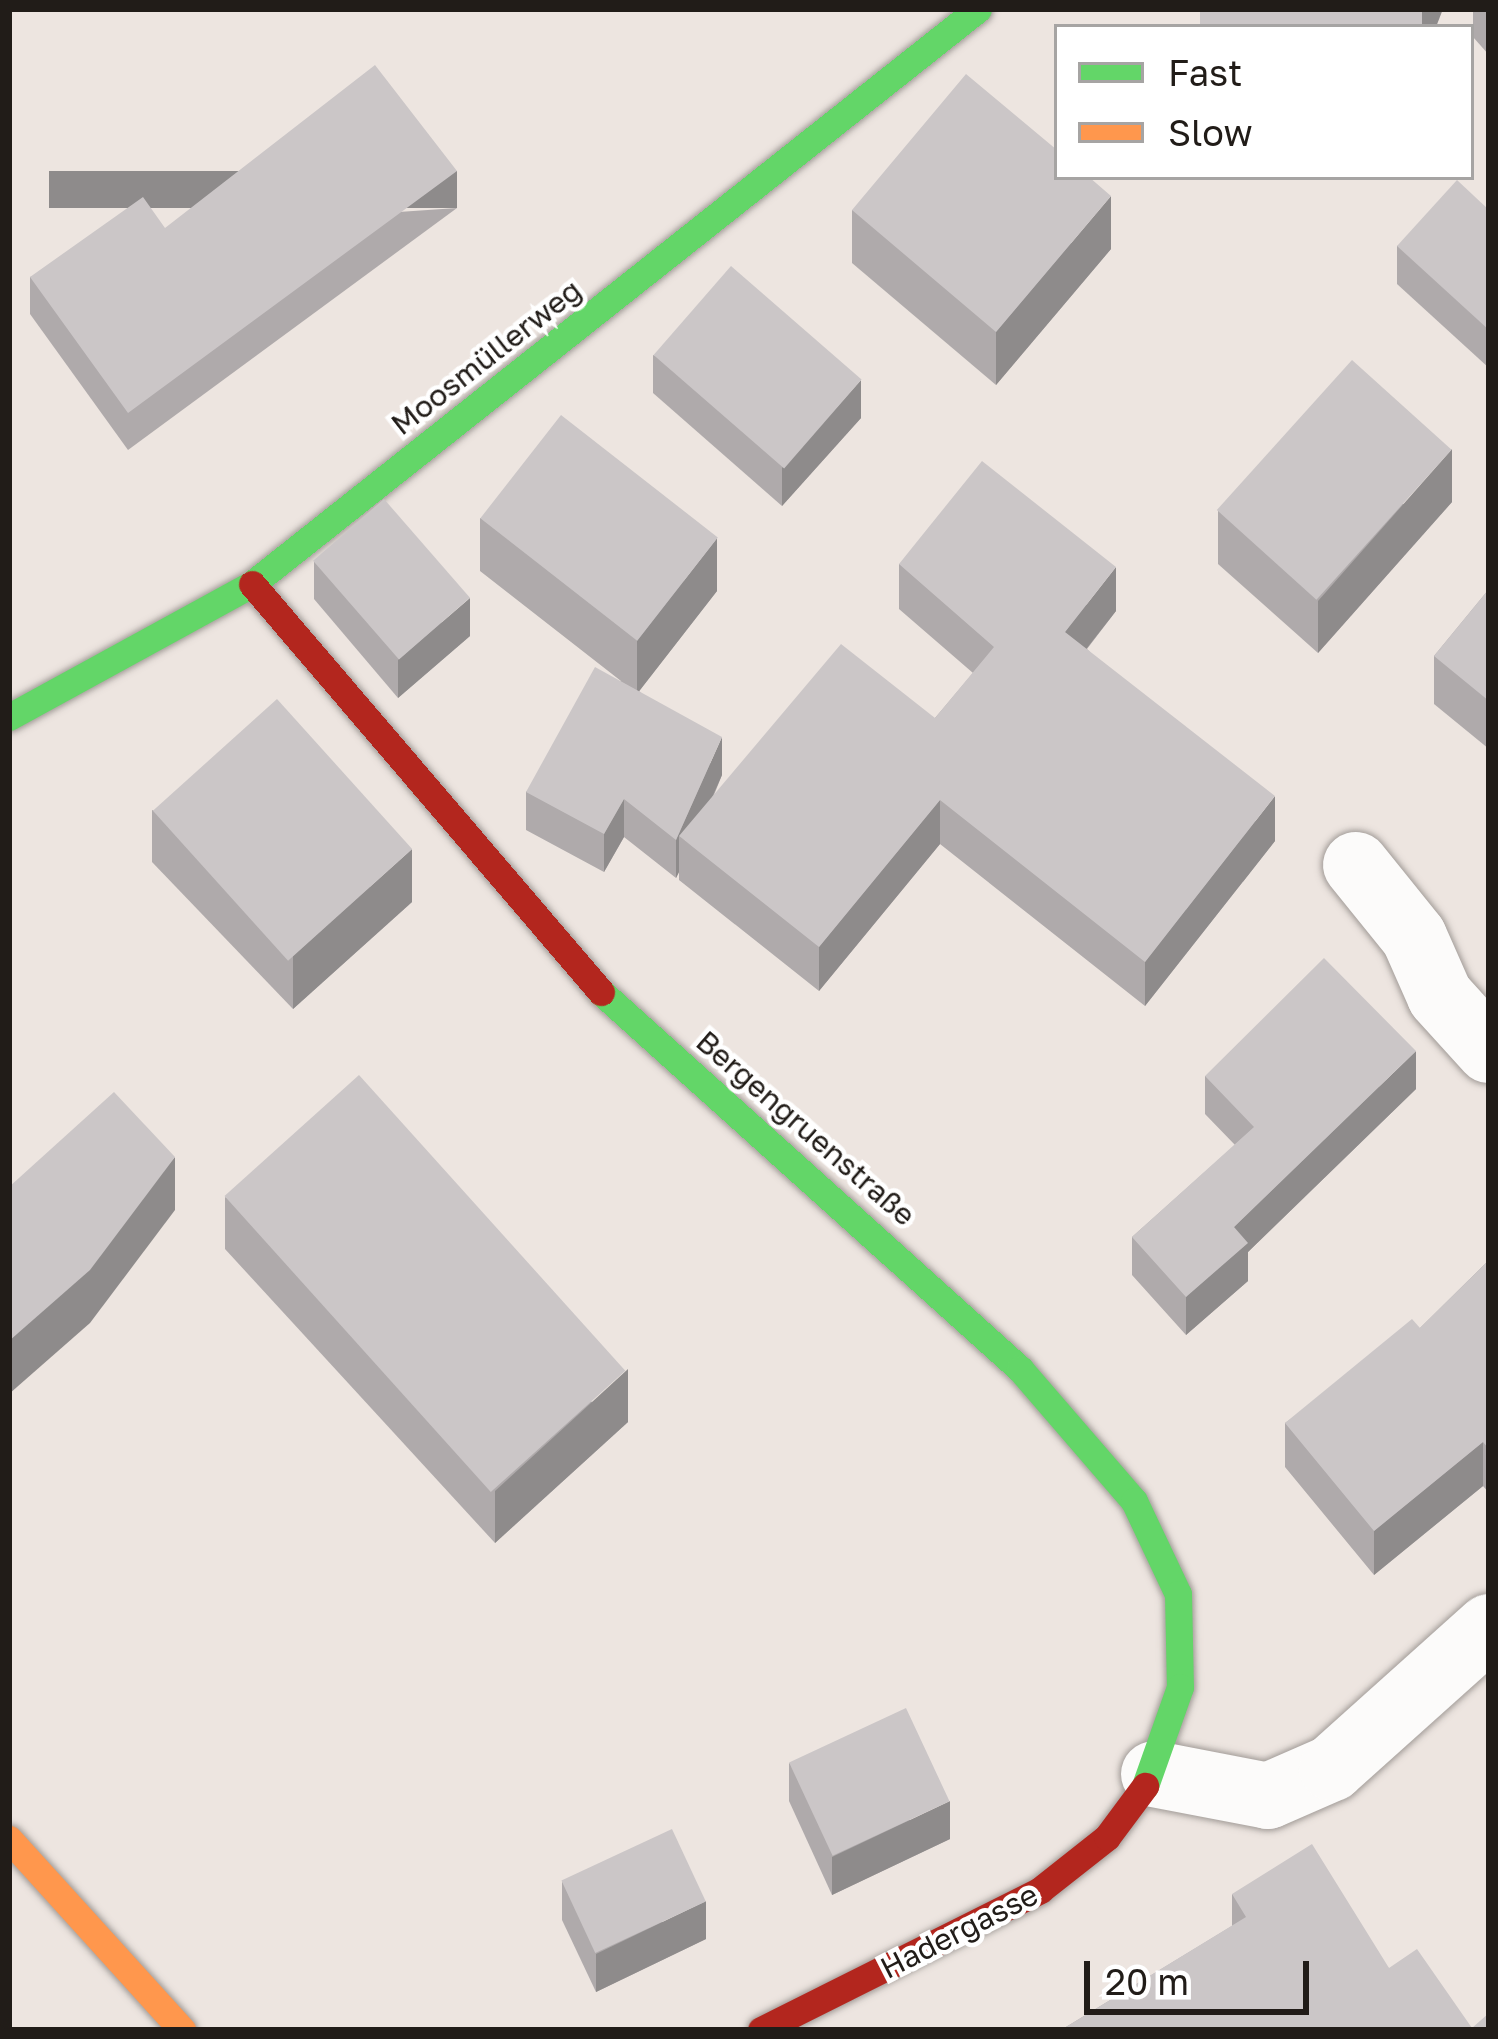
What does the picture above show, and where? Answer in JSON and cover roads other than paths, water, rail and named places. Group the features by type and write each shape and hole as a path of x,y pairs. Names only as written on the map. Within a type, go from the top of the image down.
{"street":[{"name":"Moosmüllerweg","path":"9,718 252,584 978,9"},
{"name":"Bergengruenstraße","path":"252,584 589,981 1020,1369 1134,1501 1178,1594 1180,1687 1154,1774"},
{"path":"1356,865 1414,937 1440,996 1489,1050"},
{"path":"1154,1774 1268,1796 1289,1787 1332,1768 1489,1627"},
{"name":"Hadergasse","path":"761,2030 1040,1891 1107,1838 1154,1774"},
{"path":"9,1839 182,2030"}]}
